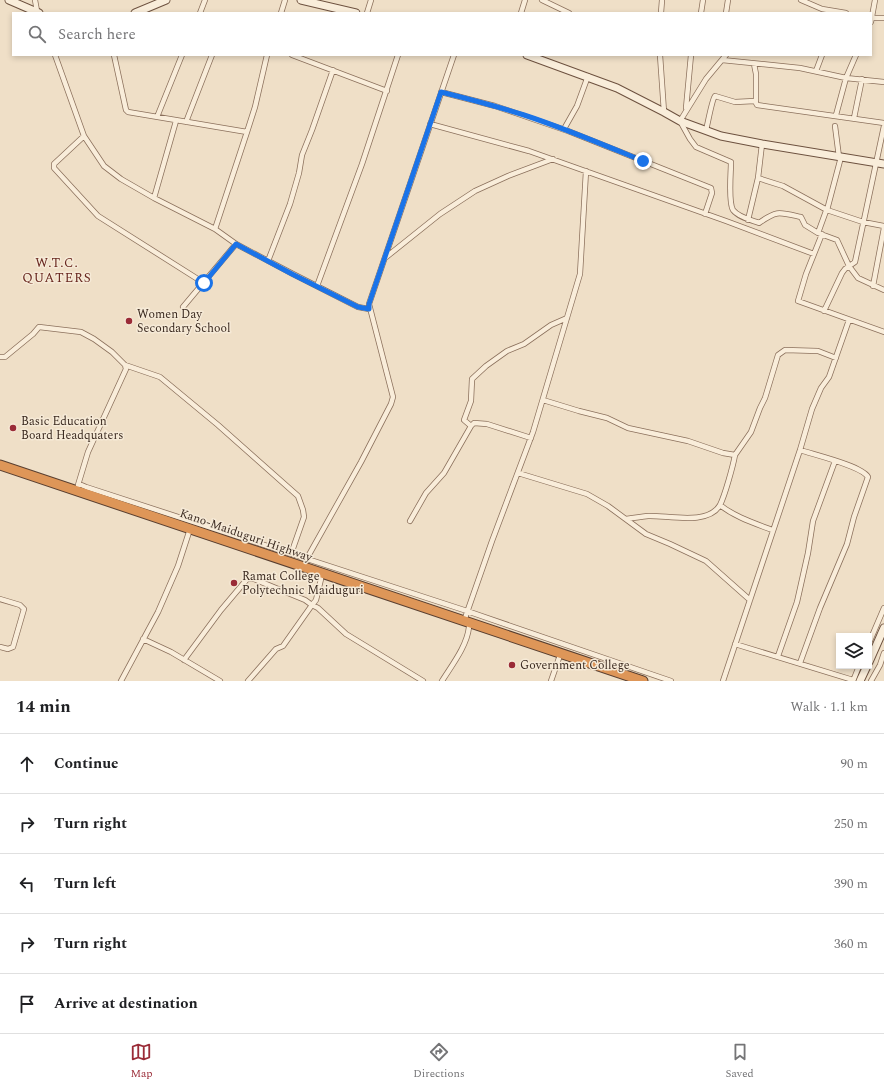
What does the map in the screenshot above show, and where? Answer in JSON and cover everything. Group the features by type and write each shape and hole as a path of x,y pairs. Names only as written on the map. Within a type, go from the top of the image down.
{"highway":[{"name":"Kano-Maiduguri Highway","path":"0,465 78,487 189,532 305,563 559,658 629,681"},
{"name":"Kano-Maiduguri Highway","path":"0,470 189,532 321,579 643,681"}],"street":[{"path":"9,0 38,12"},
{"path":"35,0 38,12"},
{"path":"137,12 166,0"},
{"path":"200,12 205,0"},
{"path":"281,12 285,0"},
{"path":"301,0 352,12"},
{"path":"367,12 371,0"},
{"path":"521,12 525,0"},
{"path":"542,0 567,12"},
{"path":"661,12 662,0"},
{"path":"701,12 704,0"},
{"path":"726,12 728,0"},
{"path":"801,0 822,9 838,12"},
{"path":"872,15 875,0"},
{"path":"872,20 884,18"},
{"path":"54,56 84,136 104,166 121,179 154,198 215,229 236,244 358,307 369,309"},
{"path":"114,56 126,110 128,112 247,132"},
{"path":"157,117 182,56"},
{"path":"186,122 212,56"},
{"path":"215,229 255,107 267,56"},
{"path":"295,56 387,90"},
{"path":"317,286 362,164 398,56"},
{"path":"305,563 361,462 391,404 393,397 392,390 369,309 369,304 454,56"},
{"path":"530,56 588,76 617,88 680,121 721,136 884,164"},
{"path":"660,56 664,112"},
{"path":"686,110 691,56"},
{"path":"680,121 706,79 725,56"},
{"path":"816,71 822,56"},
{"path":"836,115 846,78 856,56"},
{"path":"722,60 793,67 846,78 884,82"},
{"path":"754,64 756,74 756,101"},
{"path":"268,261 290,204 299,173 302,155 333,70"},
{"path":"564,129 577,106 588,76"},
{"path":"854,118 862,79"},
{"path":"441,92 495,106 564,129 711,188 712,193 704,214"},
{"path":"706,130 715,96 735,102 756,101 757,104 836,115 884,124 855,262 842,273 824,311"},
{"path":"154,198 176,121"},
{"path":"680,121 696,147 731,162 730,184 732,206 734,211 748,220 759,223"},
{"path":"430,124 553,159 814,254"},
{"path":"835,126 840,157 827,210 798,301 884,332"},
{"path":"84,136 54,164 54,168 98,216 204,283"},
{"path":"748,220 758,178 762,144"},
{"path":"385,259 440,214 475,191 508,176 553,159"},
{"path":"442,681 468,636 466,624 467,611 531,438 580,274 586,171"},
{"path":"758,178 784,186 827,210 863,222 884,227 873,286"},
{"path":"756,233 759,223 774,213 801,217 805,225 837,240 849,266 858,278 884,290"},
{"path":"183,307 236,244"},
{"path":"471,426 464,420 471,401 472,379 486,366 507,351 524,344 551,325 567,318"},
{"path":"723,681 772,530 800,450 812,409 821,388 829,377 849,320"},
{"path":"0,357 5,357 33,334 39,327 81,332 112,352 125,365 160,377 224,430 298,496 304,517 291,554"},
{"path":"626,519 648,516 683,518 702,516 713,512 720,505 735,455 751,432 765,398 778,356 785,350 818,351 836,358"},
{"path":"125,365 126,369 88,452 78,487 86,487 291,554 305,563 467,611 671,681"},
{"path":"543,400 607,418 628,428 688,441 724,453 735,455"},
{"path":"410,521 426,493 444,473 474,423 483,423 531,438"},
{"path":"800,450 856,468 866,474 868,478 854,517 847,544 820,608 800,663"},
{"path":"778,656 796,602 808,553 813,521 835,461"},
{"path":"518,473 587,494 608,506 646,534 706,561 750,600"},
{"path":"720,505 743,518 772,530"},
{"path":"121,681 158,612 178,566 189,532"},
{"path":"184,660 221,610 248,578 254,579 312,604 346,634 424,681"},
{"path":"248,681 276,649 283,646 316,600 321,579"},
{"path":"0,599 20,605 24,609 13,647 8,649 0,647"},
{"path":"872,636 884,608"},
{"path":"872,655 884,628"},
{"path":"143,639 220,681"},
{"path":"735,644 778,656 855,681"},
{"path":"871,681 880,665 884,653"},
{"path":"551,681 559,658"},
{"path":"855,681 858,669"},
{"path":"855,681 865,669"}],"place":[{"name":"Women Day Secondary School","path":"129,321"},
{"name":"Basic Education Board Headquaters","path":"13,428"},
{"name":"Ramat College Polytechnic Maiduguri","path":"234,583"},
{"name":"Government College","path":"512,665"}],"district":[{"name":"W.T.C. QUATERS","path":"57,270"}],"route":[{"path":"204,283 236,244 358,307 369,309 369,304 402,211 441,92 495,106 525,116 576,134 643,161"}]}
